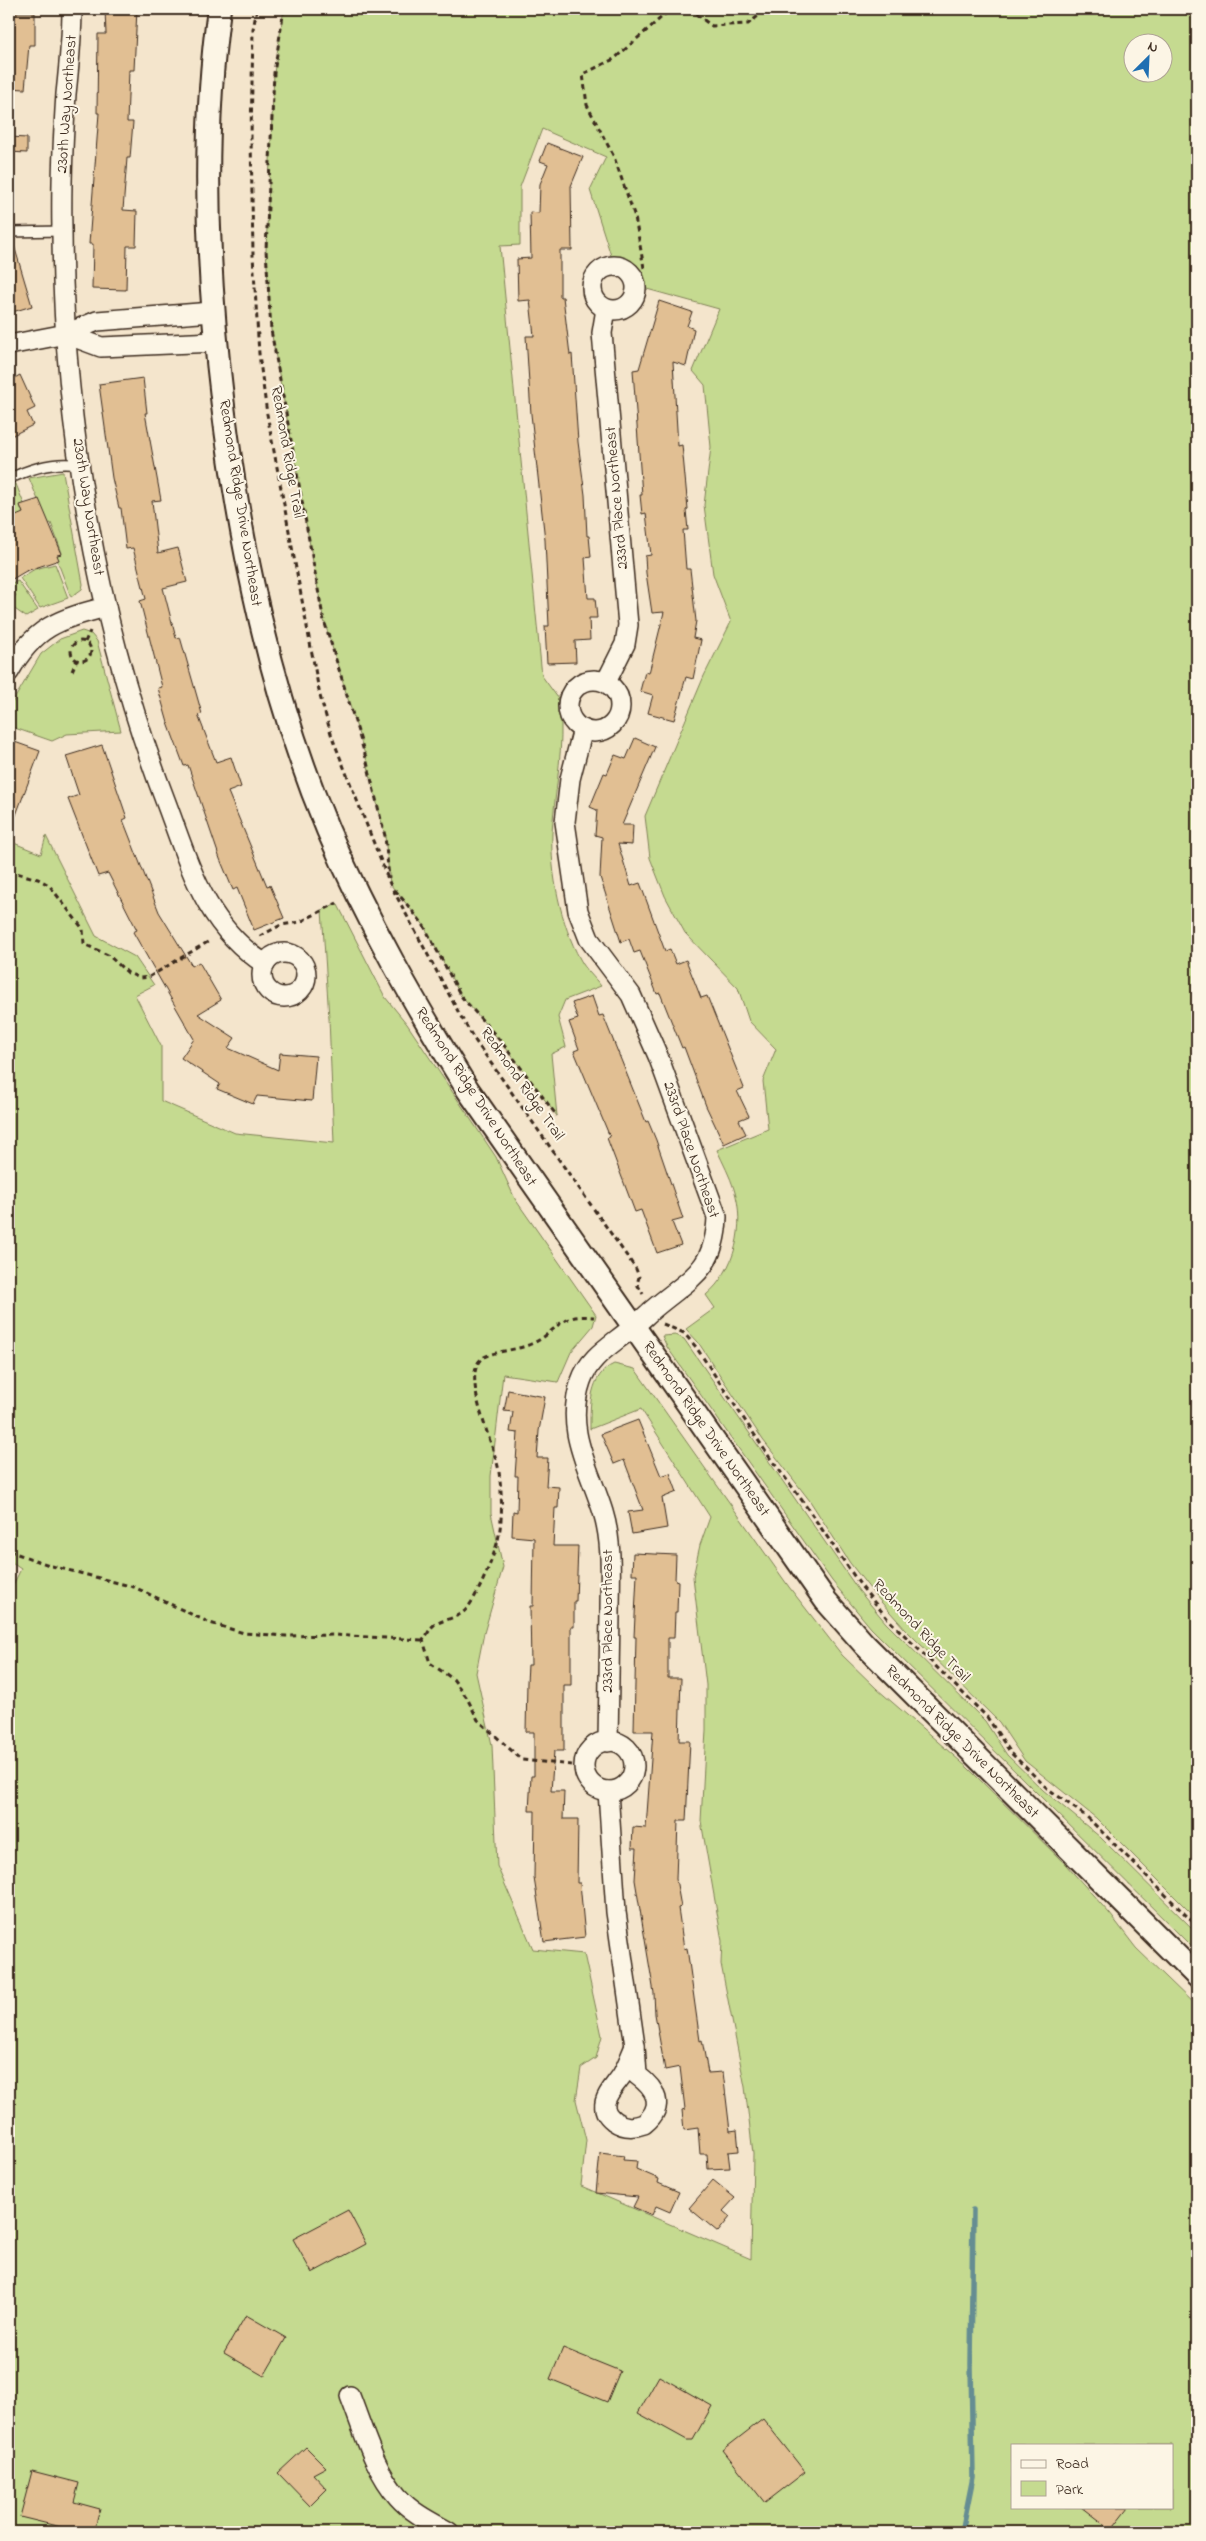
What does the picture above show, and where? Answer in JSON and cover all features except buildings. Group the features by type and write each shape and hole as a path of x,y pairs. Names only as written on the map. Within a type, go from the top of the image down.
{"street":[{"name":"230th Way Northeast","path":"72,9 62,180 66,334 79,465 94,554 128,691 156,779 193,875 218,923 243,948 264,964"},
{"name":"Redmond Ridge Drive Northeast","path":"219,9 211,84 209,140 212,312 231,470 259,618 277,686 328,828 358,896 419,1013 479,1106 826,1601 864,1645 1197,1976"},
{"name":"233rd Place Northeast","path":"606,309 602,333 628,625 625,644 606,682"},
{"path":"9,345 66,334 97,320 212,312"},
{"path":"66,334 101,347 215,342"},
{"path":"9,672 28,643 42,630 75,614 106,607"},
{"path":"591,680 606,682 618,696 619,713 609,728 600,731 583,729 571,718 568,710 570,694 584,682 591,680"},
{"name":"233rd Place Northeast","path":"583,729 570,779 565,822 578,911 589,939 631,996 658,1056 718,1217 715,1241 711,1254 694,1277 635,1327 602,1351 588,1364 580,1382 574,1414 577,1440 604,1514 610,1574 608,1742"},
{"path":"608,1742 624,1747 630,1753 634,1769 626,1784 619,1789 608,1791 596,1788 590,1783 584,1768 588,1753 600,1743 608,1742"},
{"path":"608,1791 616,1912 635,2046"},
{"path":"350,2396 377,2463 398,2497 422,2517 449,2532"}],"lane":[{"path":"9,232 62,230"},
{"path":"9,479 29,470 48,465 64,463 79,465"}],"path":[{"name":"Redmond Ridge Trail","path":"257,9 254,30 251,119 253,255 259,354 266,414 320,696 332,737 390,884 474,1039 636,1269 637,1284 641,1291"},
{"name":"Redmond Ridge Trail","path":"284,9 274,73 266,240 271,330 323,617 366,758 385,836 390,884 423,924 460,996 504,1044 557,1116"},
{"path":"644,268 635,217 614,157 587,105 583,74 614,58 671,9"},
{"path":"689,9 712,26 748,24 767,9"},
{"path":"842,9 848,9"},
{"path":"85,642 90,631"},
{"path":"76,642 85,642 90,647 89,657 77,660 71,653 72,647 76,642"},
{"path":"72,671 77,660"},
{"path":"9,871 38,879 49,885 83,929 84,944 108,955 134,976 149,977 212,939"},
{"path":"260,936 281,926 300,922 337,903"},
{"path":"572,1765 522,1760 478,1720 468,1698 453,1679 430,1663 423,1640 432,1626 462,1613 474,1600 497,1542 502,1514 499,1470 478,1404 475,1381 479,1363 484,1357 518,1350 539,1341 562,1321 570,1317 594,1317"},
{"name":"Redmond Ridge Trail","path":"663,1325 684,1333 696,1348 770,1458 799,1496 861,1586 887,1618 987,1717 1011,1753 1048,1788 1087,1816 1197,1926"},
{"path":"9,1550 52,1566 134,1587 210,1623 244,1633 286,1636 334,1635 423,1640"}],"green space":[{"path":"284,9 1197,9 1197,1919 1096,1818 1025,1761 999,1722 905,1629 874,1594 850,1563 810,1501 763,1440 698,1342 686,1329 715,1308 706,1295 716,1285 731,1260 738,1232 739,1217 734,1189 717,1150 768,1129 763,1081 776,1049 749,1021 738,988 685,933 665,896 650,858 645,816 704,676 731,622 713,574 704,505 711,447 705,385 693,371 719,309 636,286 630,273 614,265 590,190 606,157 542,129 520,187 520,245 500,246 542,676 558,698 558,712 561,723 552,833 555,881 562,914 573,945 584,966 601,986 565,1000 558,1017 566,1047 551,1054 557,1116 503,1044 461,996 423,924 390,884 385,836 366,758 323,617 271,330 266,250 274,73"},
{"path":"63,472 83,584 82,589 71,597 57,560 57,555 62,553 51,523 48,524 29,478"},
{"path":"16,484 24,504 20,506 27,523 17,528 9,510 9,487"},
{"path":"55,564 68,598 40,608 20,578 35,569"},
{"path":"9,576 13,583 18,581 38,610 26,617 9,605 16,595 9,589"},
{"path":"82,631 91,634 97,641 121,731 67,734 52,741 9,726 9,708 41,654 60,639"},
{"path":"46,836 96,936 135,957 154,985 135,995 161,1046 161,1101 235,1133 334,1143 322,910 337,903 385,997 407,1024 496,1157 515,1199 596,1315 593,1326 571,1352 558,1382 503,1374 491,1476 491,1513 503,1567 484,1633 476,1673 492,1745 497,1866 533,1949 584,1954 602,2036 596,2058 581,2068 576,2100 586,2140 581,2186 751,2259 753,2154 745,2087 721,1964 722,1941 701,1821 706,1730 706,1685 693,1577 700,1545 710,1517 641,1409 590,1429 591,1401 595,1383 606,1369 614,1364 635,1369 789,1587 842,1655 877,1689 968,1768 1066,1865 1110,1914 1136,1948 1197,2007 1197,2532 9,2532 9,1593 21,1569 9,1561 9,841 41,854"},
{"path":"676,1335 684,1339 859,1591 886,1623 985,1721 1007,1755 1043,1790 1100,1837 1197,1933 1197,1952 871,1628 832,1581 667,1347 662,1336"}],"waterway":[{"path":"960,2532 962,2532 973,2477 971,2364 973,2210"}]}
